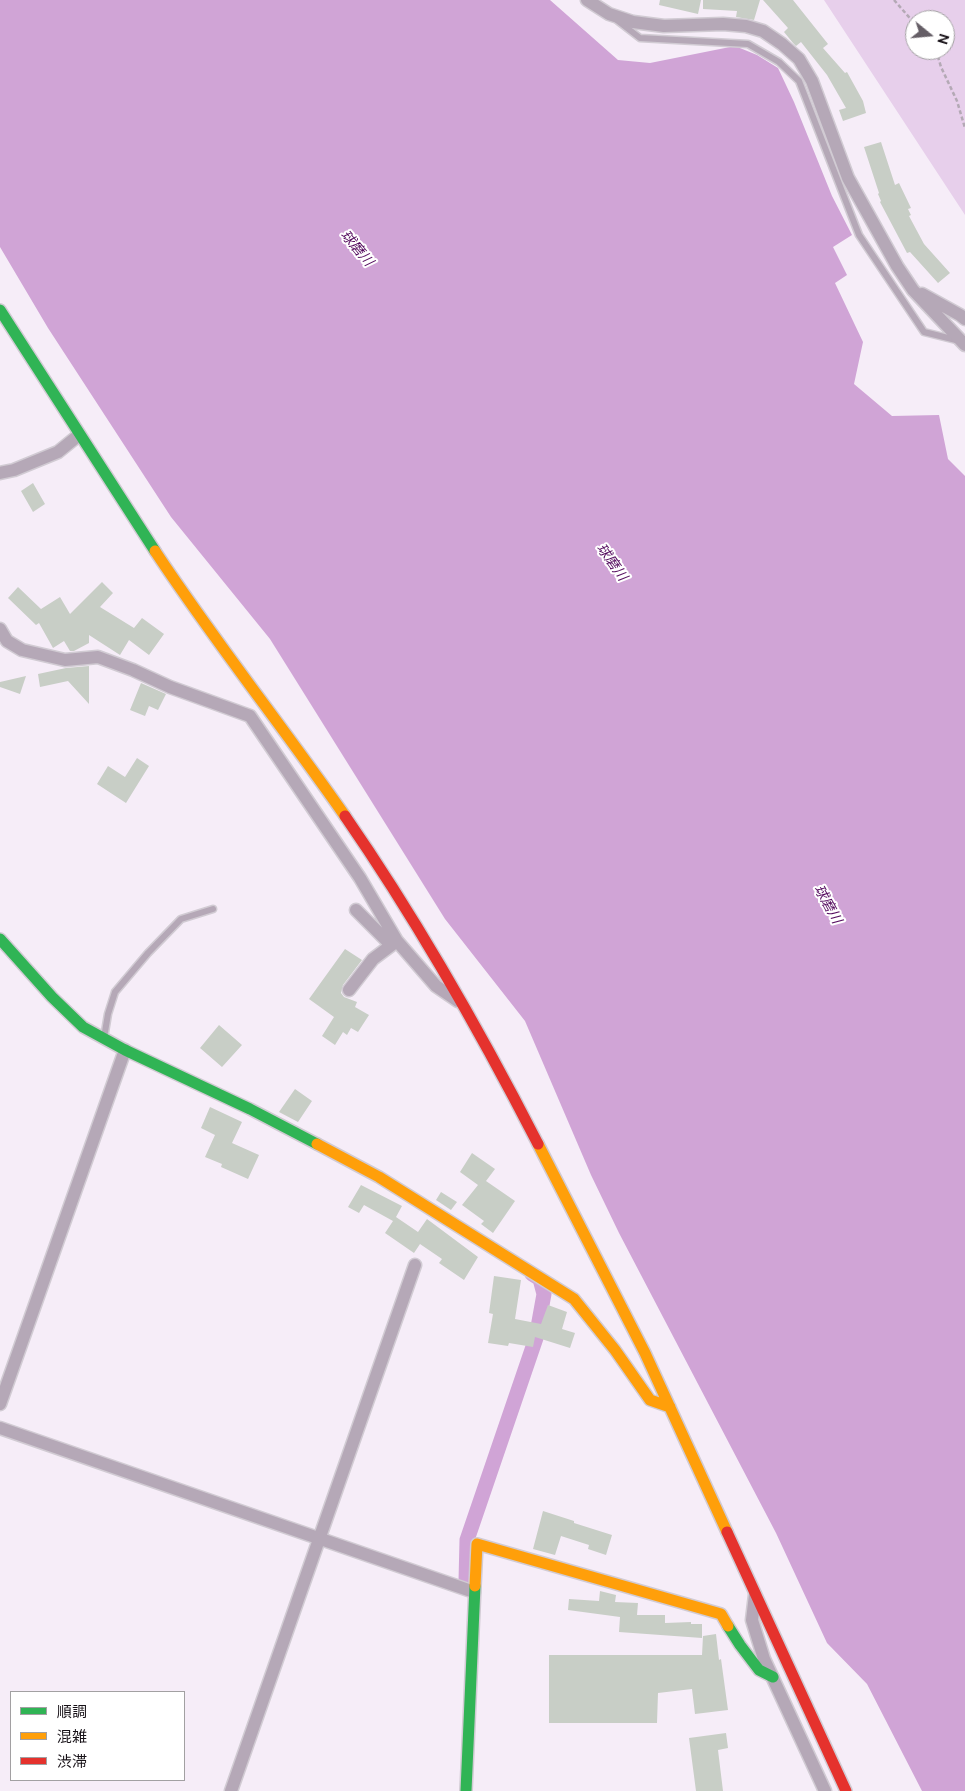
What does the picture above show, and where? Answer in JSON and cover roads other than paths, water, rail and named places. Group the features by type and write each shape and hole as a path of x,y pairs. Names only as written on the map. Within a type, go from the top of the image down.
{"street":[{"path":"588,0 609,14 633,22 664,26 723,24 746,26 763,31 799,58 812,81 848,178 897,266 913,290 962,343"},
{"path":"913,290 960,314 965,319"},
{"path":"0,310 162,563 266,708 298,749 381,868 491,1052 645,1353 846,1791"},
{"path":"0,473 14,470 58,452 79,435"},
{"path":"0,629 8,640 22,650 65,660 98,657 170,687 250,716 360,878 394,943"},
{"path":"356,910 394,943 436,986 460,1002"},
{"path":"0,939 83,1027 125,1050 250,1109 379,1177 574,1299 615,1350 650,1400 670,1407"},
{"path":"350,990 373,959 394,943"},
{"path":"0,1404 125,1050"},
{"path":"231,1791 415,1265"},
{"path":"0,1428 474,1592"},
{"path":"466,1791 477,1544 721,1614 740,1646 759,1670 773,1677"},
{"path":"755,1595 752,1620 764,1660 825,1791"}],"lane":[{"path":"609,14 640,38 748,44 779,62 799,81 858,235 924,332 962,343"},
{"path":"104,1039 114,992 181,919 213,909"}],"water":[{"name":"球磨川","path":"0,0 550,0 618,60 650,63 735,46 757,55 778,68 794,102 832,196 852,235 833,247 847,275 835,283 863,342 854,384 892,416 939,415 948,459 965,476 965,1791 922,1791 867,1684 827,1643 776,1533 619,1233 591,1175 525,1021 445,919 270,639 171,517 48,328 0,247"}],"waterway":[{"path":"466,1581 467,1540 536,1338 544,1294 540,1279 532,1274"}]}
